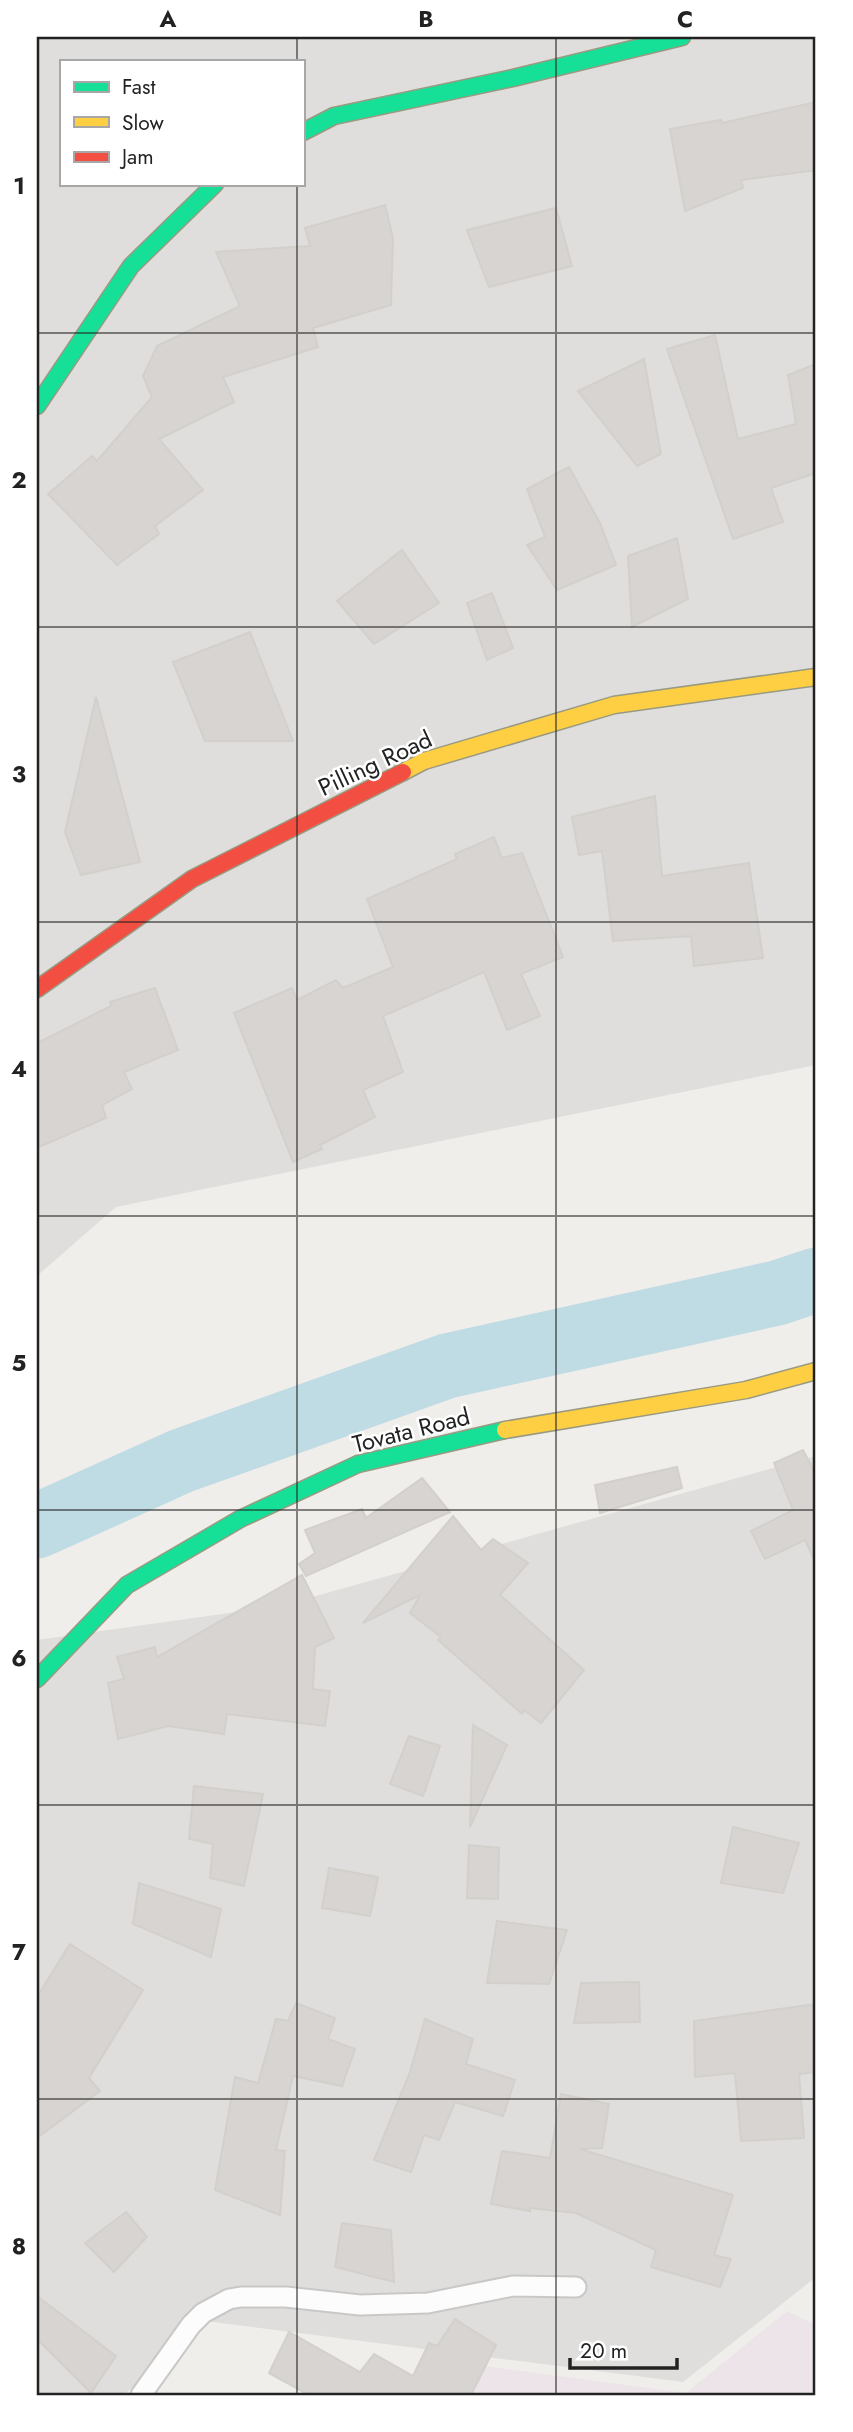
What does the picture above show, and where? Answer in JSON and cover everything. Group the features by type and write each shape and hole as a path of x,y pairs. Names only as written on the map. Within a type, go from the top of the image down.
{"street":[{"path":"304,131 334,116 513,78 682,37"},
{"path":"37,406 131,266 213,186"},
{"name":"Pilling Road","path":"37,989 192,880 424,761 614,705 816,677"},
{"name":"Tovata Road","path":"37,1679 127,1585 240,1519 358,1464 533,1424 746,1390 816,1371"}],"lane":[{"path":"141,2395 191,2325 203,2313 229,2300 242,2297 286,2297 360,2305 428,2303 513,2286 576,2287"}],"shaded area":[{"path":"37,37 816,37 816,1065 116,1207 37,1276"},
{"path":"816,1456 816,2277 683,2382 206,2321 124,2395 37,2395 37,1640 280,1606"},
{"path":"787,2311 816,2325 816,2395 473,2395 484,2366 686,2393"}],"building":[{"path":"816,102 816,170 741,180 743,188 685,211 670,129 721,120 722,123"},
{"path":"385,205 393,238 391,305 313,328 318,347 223,377 234,402 159,439 203,490 155,526 159,534 117,565 48,494 92,456 97,461 152,397 143,376 157,346 240,306 216,252 310,246 305,228"},
{"path":"556,208 572,266 489,287 467,230"},
{"path":"715,335 738,439 796,424 788,375 816,364 816,473 771,488 783,522 733,539 667,349"},
{"path":"644,359 661,454 637,466 578,391"},
{"path":"569,467 600,523 616,565 557,590 527,545 545,537 527,489"},
{"path":"677,538 688,599 632,627 628,556"},
{"path":"402,550 439,603 374,644 337,601"},
{"path":"492,593 513,648 487,660 467,603"},
{"path":"250,632 293,741 205,741 173,662"},
{"path":"96,697 140,862 81,875 65,832"},
{"path":"655,796 662,876 749,863 763,958 694,966 691,936 613,941 602,851 579,855 572,817"},
{"path":"494,837 502,858 522,853 563,957 521,974 540,1016 507,1030 484,972 383,1016 403,1072 363,1090 375,1117 320,1145 322,1149 293,1162 234,1013 292,988 297,1000 336,980 343,988 393,967 367,899 457,859 455,854"},
{"path":"155,988 178,1050 124,1072 132,1089 102,1105 106,1118 37,1148 37,1043 111,1006 110,1002"},
{"path":"803,1450 816,1475 816,1564 805,1540 765,1559 751,1531 793,1510 774,1463"},
{"path":"677,1467 682,1488 600,1513 595,1485"},
{"path":"422,1478 450,1512 306,1576 299,1564 315,1553 305,1530 362,1509 366,1518"},
{"path":"453,1516 481,1550 493,1539 528,1563 500,1595 584,1670 541,1723 524,1710 522,1714 438,1640 441,1637 410,1613 420,1595 363,1623"},
{"path":"302,1575 334,1638 315,1647 313,1689 330,1691 325,1726 227,1714 224,1734 168,1726 118,1739 108,1683 124,1679 117,1657 155,1647 157,1657"},
{"path":"473,1725 507,1745 470,1827"},
{"path":"409,1736 440,1746 423,1796 390,1784"},
{"path":"194,1786 263,1794 244,1886 210,1878 213,1844 189,1839"},
{"path":"733,1827 799,1843 783,1893 721,1883"},
{"path":"469,1845 499,1848 498,1899 467,1898"},
{"path":"329,1868 378,1877 370,1916 322,1908"},
{"path":"139,1883 221,1909 211,1957 133,1924"},
{"path":"497,1921 567,1930 549,1984 487,1983"},
{"path":"70,1944 143,1990 89,2078 100,2091 37,2138 37,1997"},
{"path":"639,1982 640,2022 574,2023 581,1983"},
{"path":"296,2003 335,2018 328,2039 355,2049 342,2086 293,2076 276,2150 285,2151 280,2215 215,2190 235,2077 258,2083 276,2019 288,2021"},
{"path":"816,2004 816,2072 799,2074 804,2138 741,2141 735,2073 695,2077 694,2021"},
{"path":"425,2019 473,2039 466,2064 515,2080 503,2116 455,2102 439,2140 424,2135 411,2172 374,2160 410,2072"},
{"path":"561,2094 609,2104 602,2148 580,2149 733,2195 714,2255 731,2259 720,2287 651,2267 656,2250 576,2213 530,2208 530,2211 491,2204 502,2151 550,2158"},
{"path":"126,2212 147,2237 114,2272 85,2243"},
{"path":"342,2223 391,2230 394,2282 335,2267"},
{"path":"37,2296 116,2356 91,2393 37,2339"},
{"path":"455,2319 496,2345 471,2395 309,2395 269,2373 289,2332 360,2372 374,2354 413,2376 429,2343 437,2346"}],"waterway":[{"path":"37,1526 181,1461 447,1366 777,1293 816,1280"}],"traffic: fast":[{"path":"304,131 334,116 513,78 682,37"},
{"path":"37,406 131,266 213,186"},
{"path":"37,1679 127,1585 240,1519 358,1464 505,1430"}],"traffic: slow":[{"path":"403,772 424,761 614,705 816,677"},
{"path":"505,1430 746,1390 816,1371"}],"traffic: jam":[{"path":"37,989 192,879 403,772"}]}
